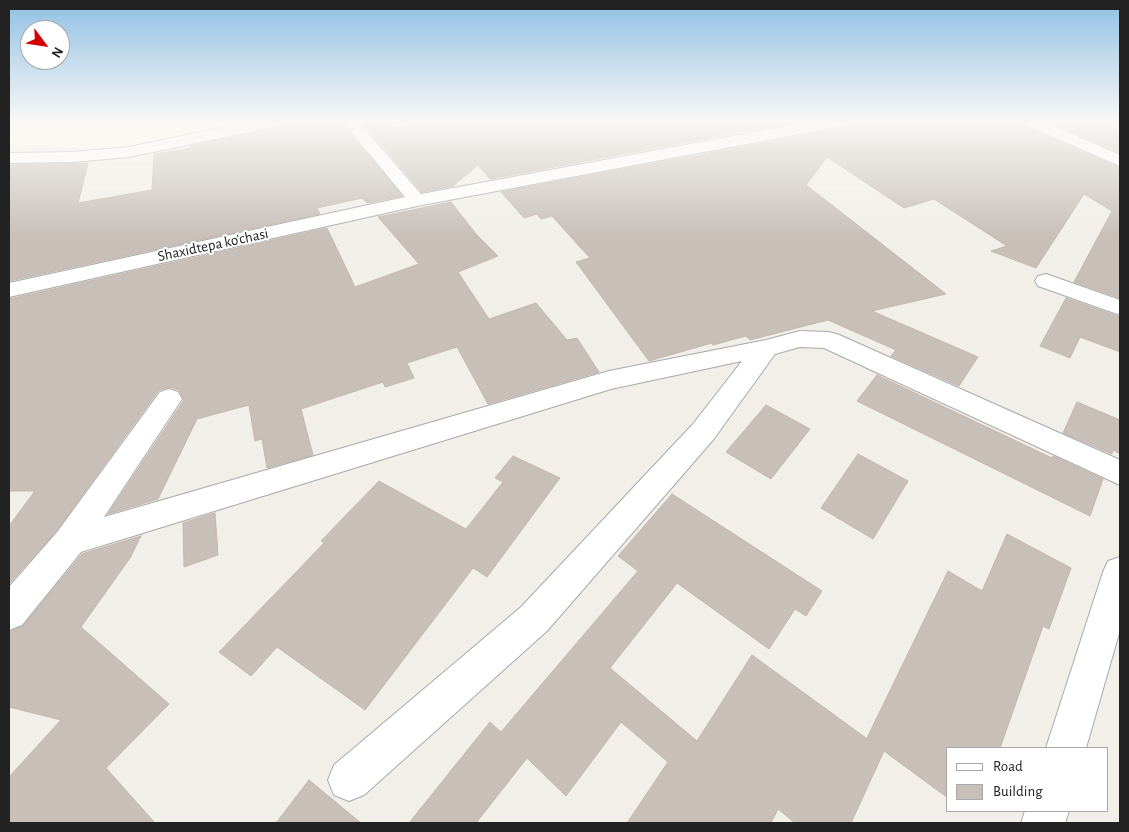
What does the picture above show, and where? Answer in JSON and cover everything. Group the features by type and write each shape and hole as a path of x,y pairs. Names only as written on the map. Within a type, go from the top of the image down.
{"street":[{"path":"382,160 417,200"},
{"name":"Shaxidtepa ko'chasi","path":"9,290 417,200 636,160"},
{"path":"1046,281 1120,308"},
{"path":"70,541 609,380 766,348 800,339 828,340 1120,473"},
{"path":"349,780 534,619 704,432 766,348"},
{"path":"9,613 70,541 169,399"},
{"path":"1066,747 1120,572"}],"building":[{"path":"154,160 372,160 402,196 367,203 362,198 317,208 320,214 9,281 9,165 88,163 78,203 152,190"},
{"path":"394,160 593,160 490,179 478,165 453,186 422,192"},
{"path":"672,160 825,160 806,185 946,294 872,311 978,357 959,386 891,356 896,350 828,320 750,340 746,336 713,345 712,343 649,361 576,262 590,258 552,216 541,219 537,214 524,218 501,192"},
{"path":"831,160 1101,160 1120,168 1120,298 1074,282 1112,211 1084,194 1036,268 991,251 1007,246 934,199 904,208"},
{"path":"451,202 476,234 498,256 458,272 489,319 536,303 567,340 577,338 599,372 488,404 457,347 407,363 414,378 385,387 383,382 301,409 313,455 267,468 262,439 255,441 249,405 197,419 158,499 108,514 184,400 179,390 170,387 159,390 57,530 9,584 9,526 35,491 9,491 9,299 327,228 355,287 419,264 378,217"},
{"path":"1066,298 1120,317 1120,352 1080,337 1070,358 1040,346"},
{"path":"877,375 1052,458 1053,456 1103,479 1090,516 857,401"},
{"path":"1077,402 1120,420 1120,454 1113,450 1112,454 1063,433"},
{"path":"766,405 810,429 771,479 726,452"},
{"path":"858,454 908,481 873,539 821,508"},
{"path":"513,456 560,478 487,577 473,568 365,710 277,647 251,676 219,652 324,543 321,541 379,481 466,529 503,482 495,478"},
{"path":"672,494 822,591 806,616 795,609 769,649 677,583 610,668 697,741 752,655 870,741 867,738 948,571 982,591 1007,534 1071,568 1049,629 1043,626 1000,747 946,747 946,797 884,751 851,823 795,823 778,809 771,823 627,823 668,762 621,722 566,796 527,758 476,823 409,823 490,722 501,732 638,571 618,556"},
{"path":"215,513 218,555 184,567 183,523"},
{"path":"141,536 130,558 81,627 169,704 106,768 155,823 9,823 9,777 61,720 9,707 9,632 23,626 82,554"},
{"path":"309,780 361,823 276,823"}]}
